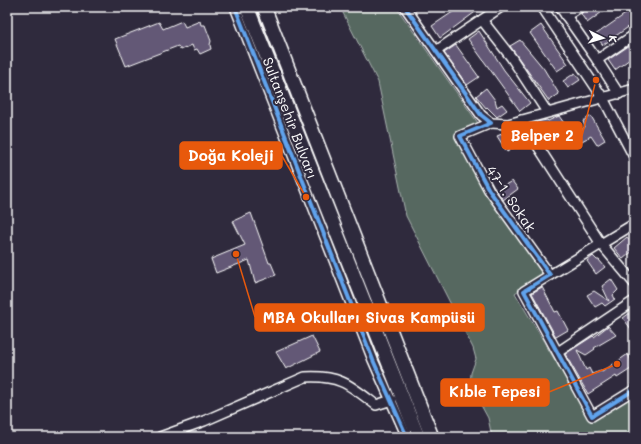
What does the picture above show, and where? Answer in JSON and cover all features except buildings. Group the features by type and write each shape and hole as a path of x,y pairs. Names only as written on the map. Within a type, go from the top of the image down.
{"highway":[{"name":"Sultanşehir Bulvarı","path":"247,7 418,437"},
{"name":"Sultanşehir Bulvarı","path":"264,7 432,437"}],"street":[{"name":"Sultanşehir Bulvarı","path":"235,7 373,360 392,400 407,437"},
{"path":"405,7 481,115 491,123 508,124 547,112 633,91"},
{"path":"436,51 501,7"},
{"path":"542,7 603,98 634,157"},
{"path":"560,7 619,94"},
{"path":"566,16 580,7"},
{"path":"482,20 511,57 547,112"},
{"path":"597,60 634,35"},
{"path":"521,120 601,244 634,283"},
{"name":"47-1. Sokak","path":"491,123 460,136 489,190 550,275"},
{"path":"634,224 524,291 592,416 634,390"},
{"path":"558,352 634,301"},
{"path":"160,437 204,422 305,377 322,376 347,382 376,405 392,400"}],"green space":[{"path":"340,7 396,7 478,123 457,134 544,272 515,293 590,419 634,394 634,437 492,437 488,418 470,385 471,373 476,359 473,348 406,216 378,82"}],"cycle path":[{"path":"235,7 373,360 407,437"},
{"path":"405,7 481,115 491,123 460,136 489,190 550,275 524,291 592,416 634,390"}],"place":[{"name":"Belper 2","path":"596,80"},
{"name":"Doğa Koleji","path":"306,197"},
{"name":"MBA Okulları Sivas Kampüsü","path":"236,254"},
{"name":"Kıble Tepesi","path":"617,364"}]}
